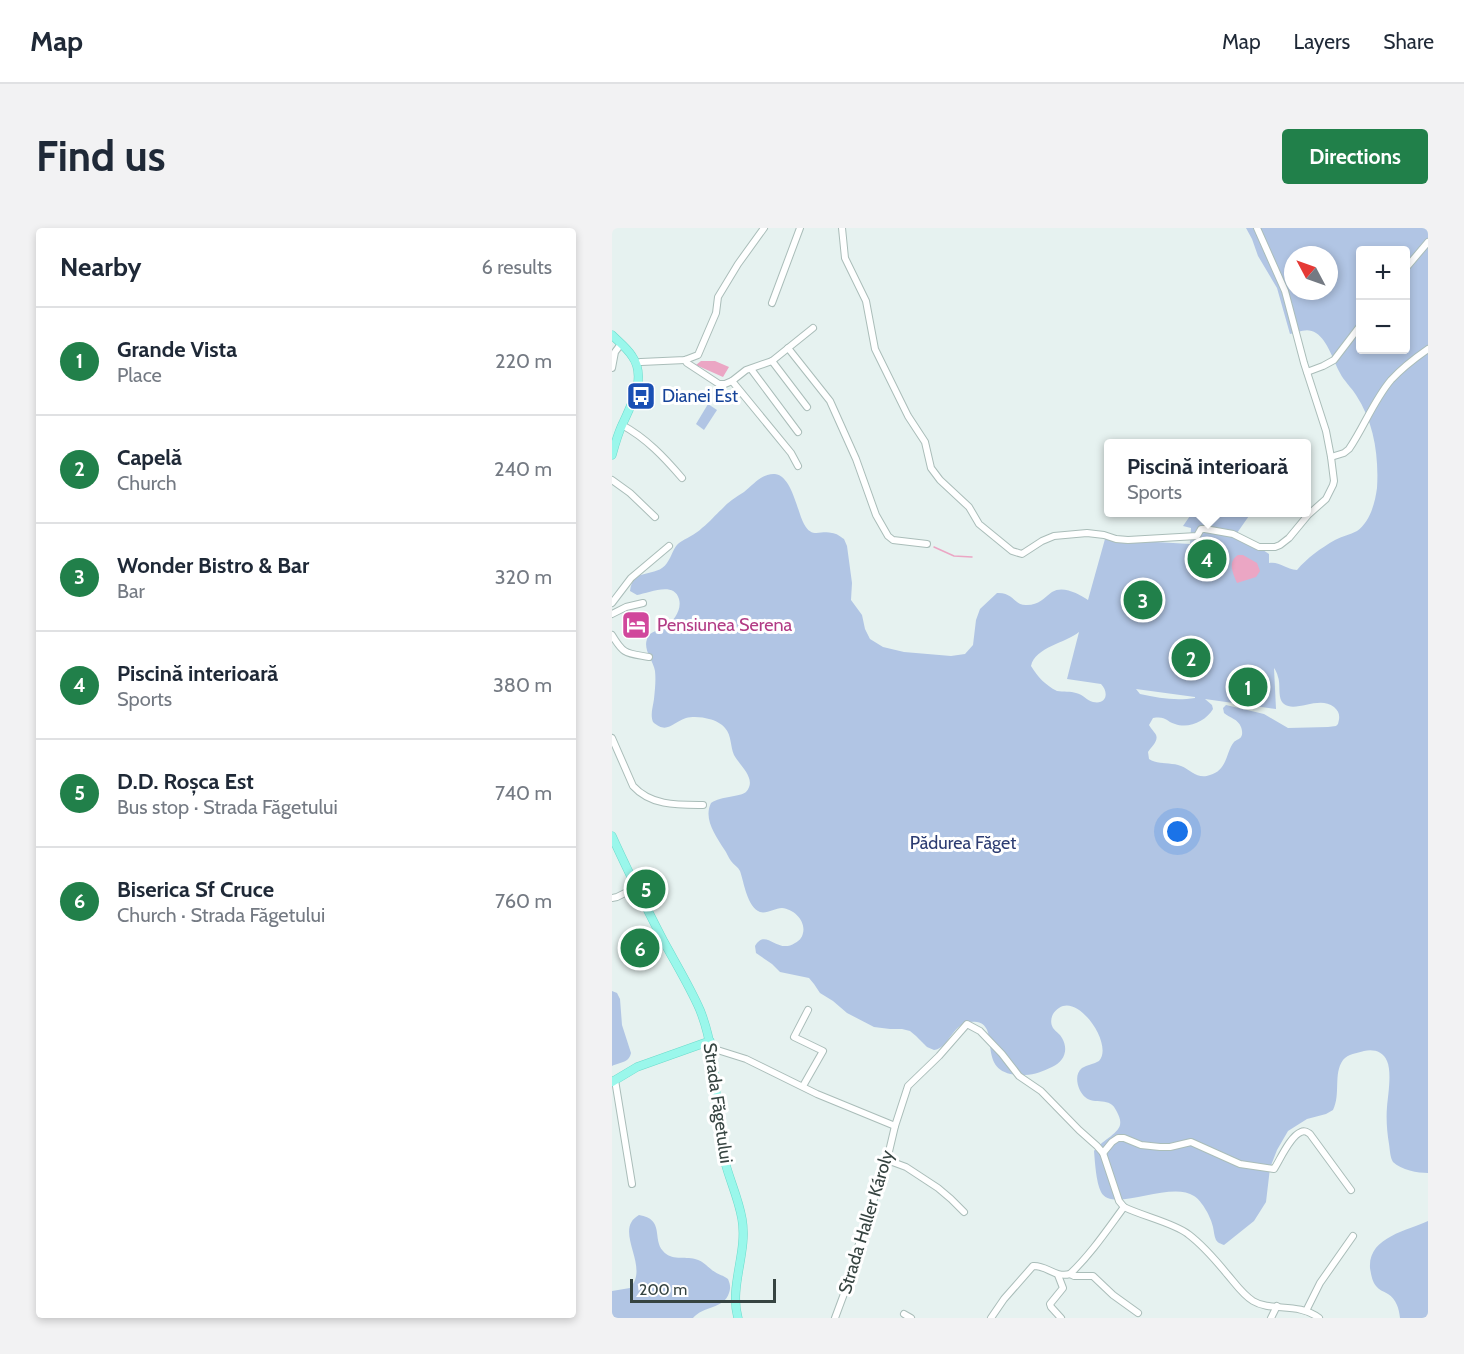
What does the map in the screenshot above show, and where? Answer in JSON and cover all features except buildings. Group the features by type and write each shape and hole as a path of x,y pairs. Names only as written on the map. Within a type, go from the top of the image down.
{"main road":[{"path":"612,335 631,354 636,363 638,377 635,395 612,455"},
{"name":"Strada Făgetului","path":"612,836 694,997 710,1044 722,1148 742,1217 743,1230 735,1301 738,1318"},
{"path":"613,1081 628,1071 646,1064 710,1044"}],"street":[{"path":"636,363 685,360 698,355 716,314 718,297 764,228"},
{"path":"772,303 800,228"},
{"path":"842,228 845,258 866,301 875,349 908,416 925,442 932,468 940,480 969,507 979,524 1012,551 1022,554 1054,536 1087,533 1128,540 1197,536 1201,530 1205,529 1233,534 1258,547 1275,547 1286,540 1306,517"},
{"path":"1257,228 1285,291 1326,431 1331,457 1334,485 1329,495 1311,512"},
{"path":"1410,263 1428,242"},
{"path":"685,360 719,384 725,384 746,370 772,361 813,328"},
{"path":"1307,372 1334,360 1356,331"},
{"path":"612,368 613,353 621,344"},
{"path":"788,348 830,401 856,459 876,515 888,536 893,540 927,544"},
{"path":"1331,457 1349,449 1392,378 1428,349"},
{"path":"772,361 807,407"},
{"path":"751,369 798,432"},
{"path":"732,381 791,453 798,466"},
{"path":"622,425 656,449 682,478"},
{"path":"612,480 630,493 655,517"},
{"path":"612,603 631,578 669,546"},
{"path":"612,614 626,607 643,603"},
{"path":"612,635 621,649 630,654 649,657"},
{"path":"612,738 633,786 646,798 672,805 703,805"},
{"path":"612,897 618,897 636,887"},
{"path":"804,1086 823,1051 794,1037 808,1010"},
{"name":"Strada Haller Károly","path":"835,1318 851,1275 908,1086 967,1024 980,1031 1019,1076 1041,1091 1103,1153"},
{"path":"710,1044 817,1094 895,1126"},
{"path":"613,1081 632,1184"},
{"path":"1316,1317 1306,1311 1261,1305 1244,1294 1187,1234 1124,1207 1119,1201 1103,1153 1118,1138 1141,1145 1160,1147 1191,1143 1240,1164 1274,1169 1293,1137 1305,1131 1310,1134 1351,1190"},
{"path":"887,1160 906,1167 938,1188 964,1212"},
{"path":"1070,1274 1089,1255 1124,1207"},
{"path":"1306,1311 1320,1283 1353,1236"},
{"path":"991,1318 1004,1299 1033,1266 1039,1266 1058,1275 1093,1276 1113,1295 1138,1313"},
{"path":"1058,1275 1063,1288 1050,1304 1061,1318"},
{"path":"1271,1318 1276,1306"},
{"path":"904,1314 911,1318"}],"green space":[{"name":"Pădurea Făget","path":"1246,228 1428,228 1428,1173 1405,1169 1396,1165 1392,1160 1387,1121 1389,1071 1385,1058 1380,1053 1367,1050 1353,1054 1343,1060 1338,1071 1337,1097 1333,1110 1307,1119 1288,1131 1270,1168 1266,1202 1254,1221 1224,1245 1216,1240 1208,1214 1194,1196 1184,1192 1171,1192 1117,1200 1107,1198 1101,1192 1094,1151 1116,1132 1120,1121 1114,1107 1106,1102 1089,1100 1082,1094 1079,1087 1077,1079 1079,1071 1099,1061 1102,1045 1094,1026 1079,1010 1071,1006 1063,1006 1053,1015 1051,1021 1053,1028 1061,1037 1065,1047 1060,1062 1032,1074 1009,1074 999,1068 993,1060 988,1033 984,1026 977,1022 962,1024 940,1048 934,1050 927,1047 910,1031 874,1027 847,1013 820,993 809,978 780,972 756,953 755,946 763,939 783,946 796,942 803,935 803,924 798,916 786,909 760,912 752,905 740,871 730,860 709,821 711,803 743,794 750,782 734,755 729,734 725,728 714,720 698,717 686,718 666,728 653,722 655,671 646,643 650,634 665,627 677,615 680,603 672,590 637,595 630,591 636,578 662,568 679,543 708,523 729,502 754,483 770,474 781,476 786,481 807,529 813,533 834,533 844,539 852,583 851,600 862,615 870,639 883,647 904,652 951,656 965,654 973,645 976,620 980,609 997,593 1003,593 1023,605 1035,604 1052,592 1061,589 1076,593 1088,600 1105,539 1190,544 1191,528 1183,526 1189,517 1248,517 1237,533 1269,554 1269,563 1297,570 1319,550 1362,527 1373,506 1377,488 1377,464 1371,428 1362,405 1342,376 1320,336 1310,330 1290,334 1277,288 1258,256","holes":["1079,632 1067,679 1101,684 1106,694 1104,700 1091,701 1074,692 1057,691 1042,680 1031,666 1038,654","1274,668 1284,704 1295,707 1315,703 1328,704 1337,711 1338,724 1328,727 1288,728 1264,714 1226,705 1223,708 1224,713 1238,722 1242,735 1231,746 1223,765 1216,773 1202,776 1181,766 1149,759 1148,752 1157,737 1149,725 1153,718 1163,718 1180,725 1197,723 1213,709 1205,699 1276,709","1136,689 1195,697 1195,698 1160,698 1140,694"]},
{"path":"708,404 717,410 704,430 696,424"},
{"path":"612,991 617,993 620,999 622,1025 631,1053 626,1060 612,1066"},
{"path":"639,1215 647,1217 655,1225 660,1246 666,1254 698,1260 728,1279 730,1291 723,1302 702,1311 693,1318 612,1318 612,1291 630,1288 635,1279 635,1259 629,1230 632,1222"},
{"path":"1428,1221 1428,1318 1400,1318 1393,1298 1378,1289 1374,1282 1370,1268 1371,1257 1382,1242"}],"shaded area":[{"path":"701,361 715,361 729,367 723,377 696,365"},
{"path":"1238,555 1243,555 1257,563 1260,571 1256,577 1237,583 1232,564"}],"waterway":[{"path":"934,547 954,556 972,557"}],"place":[{"name":"Dianei Est","path":"641,396"},
{"name":"Piscină interioară","path":"1207,559"},
{"name":"Wonder Bistro & Bar","path":"1143,600"},
{"name":"Pensiunea Serena","path":"636,625"},
{"name":"Capelă","path":"1191,658"},
{"name":"Grande Vista","path":"1248,687"},
{"name":"D.D. Roșca Est","path":"646,889"},
{"name":"Biserica Sf Cruce","path":"640,948"}]}
